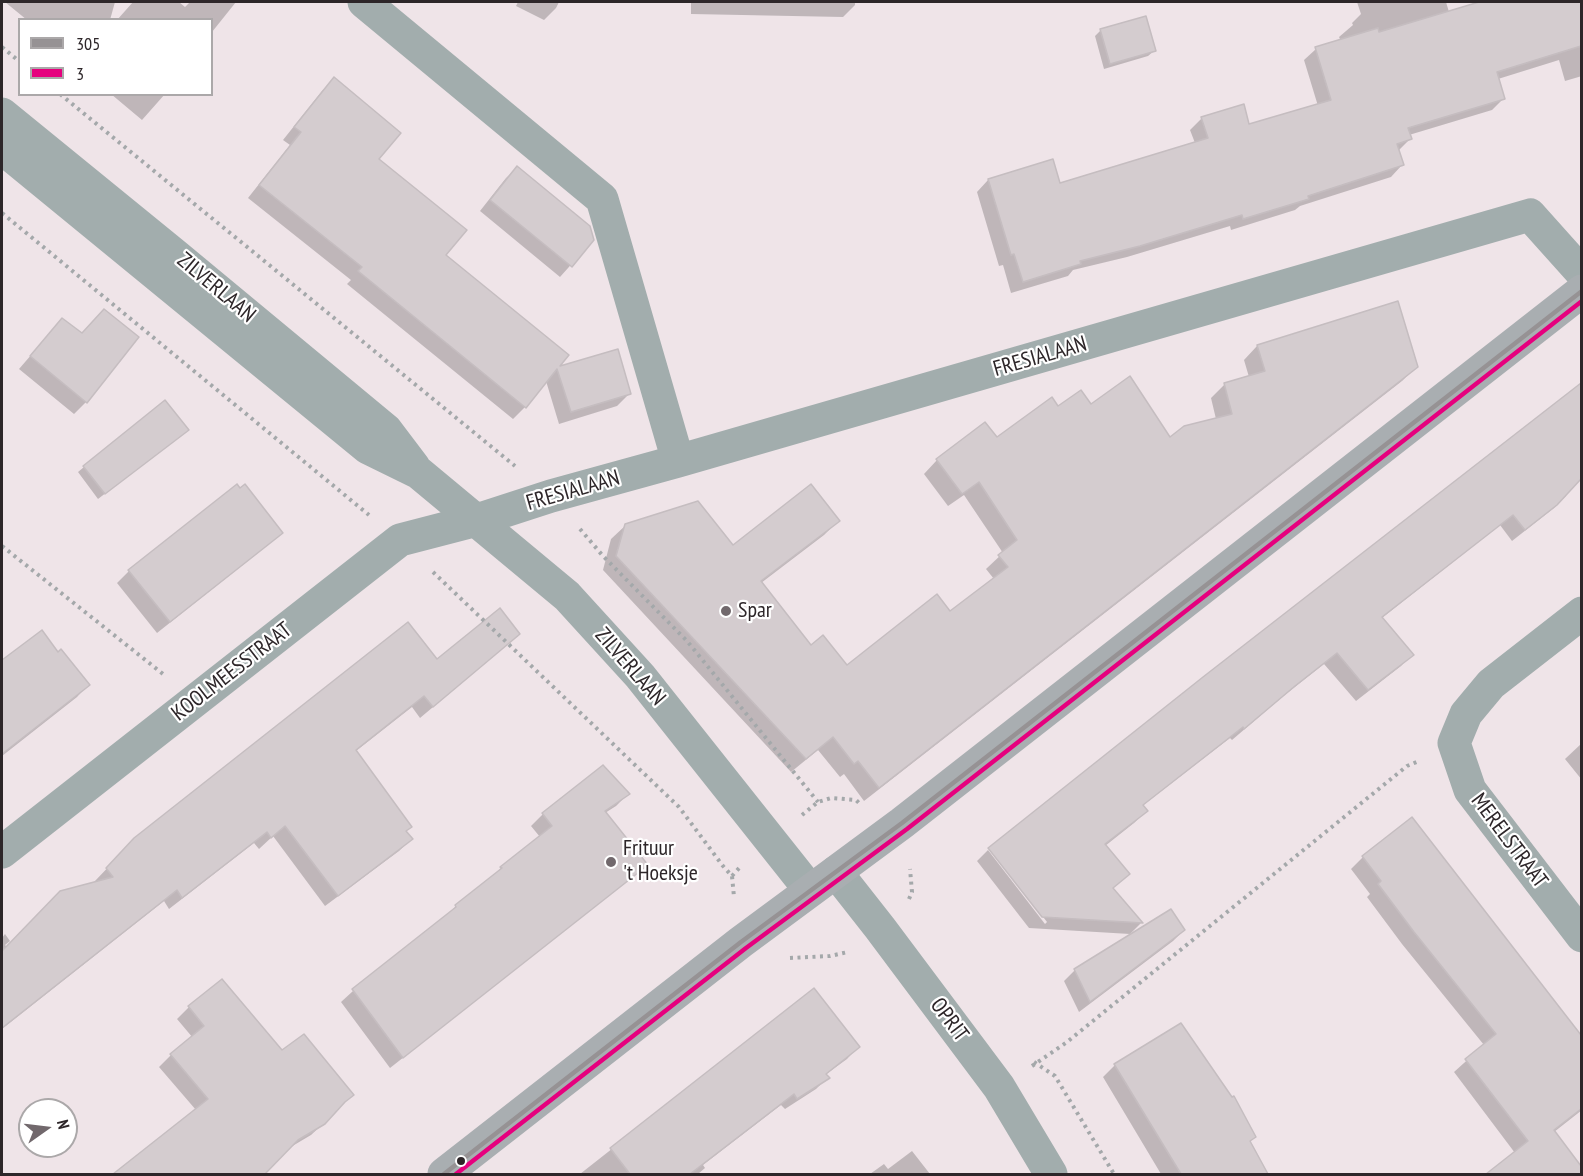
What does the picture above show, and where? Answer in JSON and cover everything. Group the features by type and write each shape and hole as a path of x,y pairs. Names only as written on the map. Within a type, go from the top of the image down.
{"main road":[{"path":"444,1174 741,942 902,823 1581,291"}],"street":[{"path":"364,2 602,199 678,461"},
{"name":"ZILVERLAAN","path":"2,114 386,430 419,473"},
{"name":"ZILVERLAAN","path":"2,148 368,448 419,473 567,596 823,881"},
{"name":"FRESIALAAN","path":"477,520 552,496 1530,215 1581,273"},
{"name":"KOOLMEESSTRAAT","path":"2,852 400,540 477,520"},
{"path":"1454,743 1466,714 1491,684 1581,614"},
{"name":"MERELSTRAAT","path":"1454,743 1470,790 1581,936"},
{"name":"OPRIT","path":"823,881 880,928 999,1087 1051,1174"}],"path":[{"path":"2,47 18,60"},
{"path":"62,96 552,496 603,555 687,641 818,802"},
{"path":"2,213 400,540 679,807 732,876"},
{"path":"2,546 195,700"},
{"path":"999,1087 1067,1042 1407,766 1454,743"}],"building":[{"path":"1479,2 1581,2 1581,46 1497,72 1505,99 1408,128 1412,139 1397,144 1404,165 1308,196 1309,199 1243,219 1242,215 1140,246 1080,261 1081,264 1023,282 1014,254 1011,255 988,179 1053,159 1060,183 1208,138 1201,117 1244,104 1249,124 1331,100 1315,47 1378,28 1379,32"},
{"path":"1146,16 1156,51 1110,64 1100,29"},
{"path":"334,77 401,133 379,159 467,230 446,255 569,355 560,366 618,349 631,394 571,412 557,369 526,408 358,271 362,267 259,185 301,132 294,127"},
{"path":"517,166 590,226 594,240 572,267 490,200"},
{"path":"1398,301 1418,367 879,788 858,761 854,764 833,737 806,759 616,556 625,524 698,501 733,545 811,484 840,521 761,581 811,645 823,635 847,665 937,594 950,611 1008,567 998,555 1017,540 979,482 962,494 936,459 985,422 997,437 1052,397 1058,406 1081,390 1091,404 1130,376 1170,437 1184,426 1232,414 1224,383 1265,371 1257,345"},
{"path":"104,309 139,337 87,403 30,356 62,318 82,333"},
{"path":"1581,383 1581,479 1557,505 1525,530 1513,515 1382,617 1414,655 1368,690 1337,653 1244,729 1243,727 1143,805 1148,811 1105,844 1130,874 1113,888 1143,923 1042,917 988,848 1203,677"},
{"path":"165,400 189,430 105,494 83,466"},
{"path":"237,484 240,488 245,484 283,533 170,622 128,570"},
{"path":"500,608 520,634 433,707 424,696 356,750 412,827 406,831 413,839 338,896 285,826 271,838 267,832 182,898 177,890 2,1028 2,951 60,891 113,877 106,868 134,838 408,622 437,659"},
{"path":"42,630 58,652 61,649 90,685 2,754 2,660"},
{"path":"603,765 630,794 605,811 648,865 403,1058 352,989 456,907 455,905 502,868 500,867 552,826 542,813"},
{"path":"1412,817 1581,1035 1581,1109 1554,1130 1581,1166 1581,1174 1486,1174 1528,1141 1465,1059 1496,1034 1414,932 1378,884 1381,881 1362,856"},
{"path":"1171,909 1185,930 1090,1002 1074,969"},
{"path":"222,979 282,1050 304,1034 354,1095 325,1124 298,1140 265,1174 113,1174 208,1099 170,1054 204,1026 188,1006"},
{"path":"814,988 860,1047 826,1074 830,1078 797,1099 794,1094 690,1174 630,1174 610,1148"},
{"path":"1181,1023 1232,1097 1234,1096 1256,1137 1250,1141 1268,1174 1181,1174 1114,1064"}],"transit line":[{"name":"305","path":"444,1174 741,942 902,823 1582,291"},
{"name":"3","path":"456,1174 746,948 907,829 1582,301"}],"place":[{"name":"Spar","path":"726,611"},
{"name":"Frituur 't Hoeksje","path":"611,862"}]}
